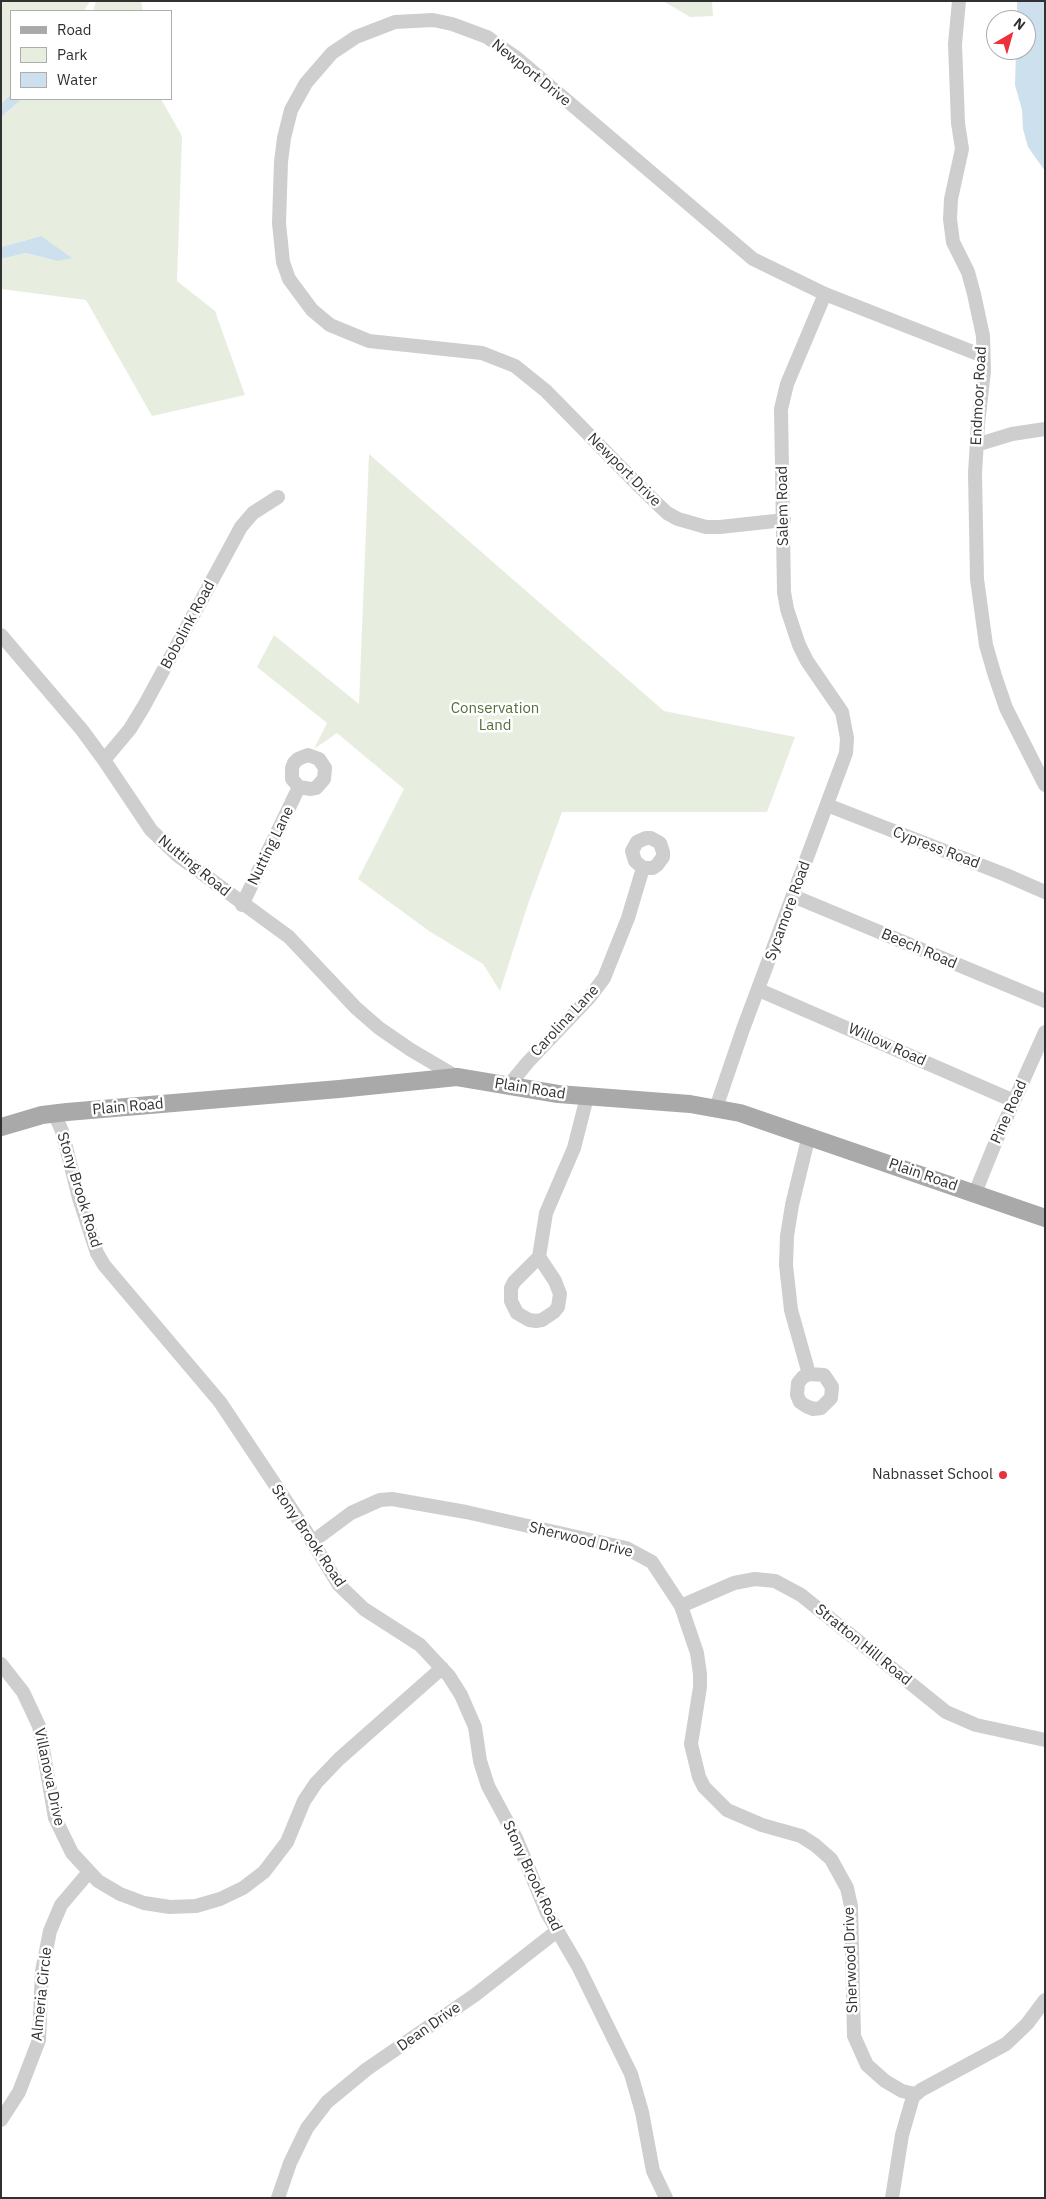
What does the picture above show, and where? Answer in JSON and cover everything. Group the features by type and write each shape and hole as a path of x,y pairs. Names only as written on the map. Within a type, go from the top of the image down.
{"main road":[{"name":"Plain Road","path":"1,1127 54,1114 458,1077 587,1097 681,1103 716,1108 809,1136 1045,1218"}],"street":[{"name":"Endmoor Road","path":"959,1 955,44 958,123 962,149 951,199 950,220 954,242 968,272 978,308 984,356 976,445 975,545 977,579 986,645 1006,708 1045,785"},
{"name":"Newport Drive","path":"784,520 706,527 678,520 667,513 642,490 546,391 514,366 482,353 369,341 330,325 312,310 289,278 283,262 279,223 281,162 287,123 299,94 316,70 332,53 356,37 395,22 433,20 470,29 487,37 518,59 736,247 772,270 825,294 984,356"},
{"name":"Salem Road","path":"825,294 787,384 782,409 784,592 792,629 807,661 842,712"},
{"path":"976,445 1012,434 1045,429"},
{"name":"Bobolink Road","path":"104,760 130,729 144,706 241,527 253,513 278,497"},
{"name":"Nutting Road","path":"1,635 82,730 151,830 177,854 242,905 289,937 356,1008 379,1028 458,1077"},
{"name":"Sycamore Road","path":"716,1108 743,1029 846,753 847,738 842,712"},
{"name":"Nutting Lane","path":"242,905 300,787"},
{"name":"Cypress Road","path":"827,804 1045,892"},
{"name":"Carolina Lane","path":"509,1085 528,1062 589,998 604,978 622,934 643,868"},
{"name":"Beech Road","path":"793,896 1045,1001"},
{"name":"Willow Road","path":"759,990 1014,1101"},
{"name":"Pine Road","path":"975,1193 1045,1032"},
{"path":"426,1058 426,1079"},
{"path":"539,1257 555,1281 560,1294 558,1307 554,1312 542,1320 536,1321 517,1313 510,1294 514,1282 539,1257 546,1214 574,1148 587,1097"},
{"name":"Stony Brook Road","path":"54,1114 62,1132 79,1198 97,1253 116,1280 220,1402 329,1570 347,1594 364,1609 420,1645 442,1668 466,1704 475,1727 480,1761 488,1786 516,1838 557,1931 578,1966 632,2074 642,2112 653,2171 666,2198"},
{"path":"809,1136 790,1213 786,1265 791,1310 809,1374"},
{"name":"Sherwood Drive","path":"312,1542 333,1525 365,1506 380,1500 409,1501 626,1548 652,1562 681,1606 697,1653 700,1674 698,1704 690,1744 699,1777 704,1787 727,1810 762,1825 800,1836 815,1845 831,1859 847,1888 851,1906 854,2036 867,2065 902,2091 916,2094"},
{"name":"Stratton Hill Road","path":"681,1606 725,1586 744,1580 766,1579 780,1582 802,1595 946,1712 976,1725 1045,1740"},
{"name":"Villanova Drive","path":"1,1664 12,1677 32,1708 43,1744 55,1818 72,1853 89,1872 120,1894 157,1906 183,1907 208,1903 244,1888 264,1872 280,1853 293,1830 304,1801 323,1775 442,1668"},
{"name":"Almeria Circle","path":"1,2120 19,2092 39,2040 42,1971 50,1931 61,1905 89,1872"},
{"name":"Dean Drive","path":"278,2198 290,2163 306,2128 327,2102 367,2069 475,1995 557,1931"},
{"path":"892,2198 902,2135 910,2102 916,2094 1006,2044 1027,2024 1045,2000"}],"green space":[{"path":"1,1 90,1 85,10 10,10 10,95 1,104"},
{"path":"96,1 141,1 143,10 93,10"},
{"path":"663,1 712,1 713,16 690,17"},
{"path":"21,100 162,100 182,136 177,281 215,311 245,395 152,416 86,300 1,289 1,259 26,253 57,261 41,236 1,247 1,117"},
{"name":"Conservation Land","path":"369,454 664,711 795,737 767,812 562,812 528,904 500,991 483,964 429,931 358,879 404,789 337,733 314,749 327,723 257,667 274,635 359,704"}],"water":[{"path":"1017,1 1045,1 1045,171 1028,147 1023,129 1022,110 1015,85 1016,60 1036,60 1036,10 1017,10"},
{"path":"10,95 10,100 21,100 1,117 1,104"},
{"path":"41,236 72,258 57,261 26,253 1,259 1,247"}],"place":[{"name":"Nabnasset School","path":"1003,1475"}]}
